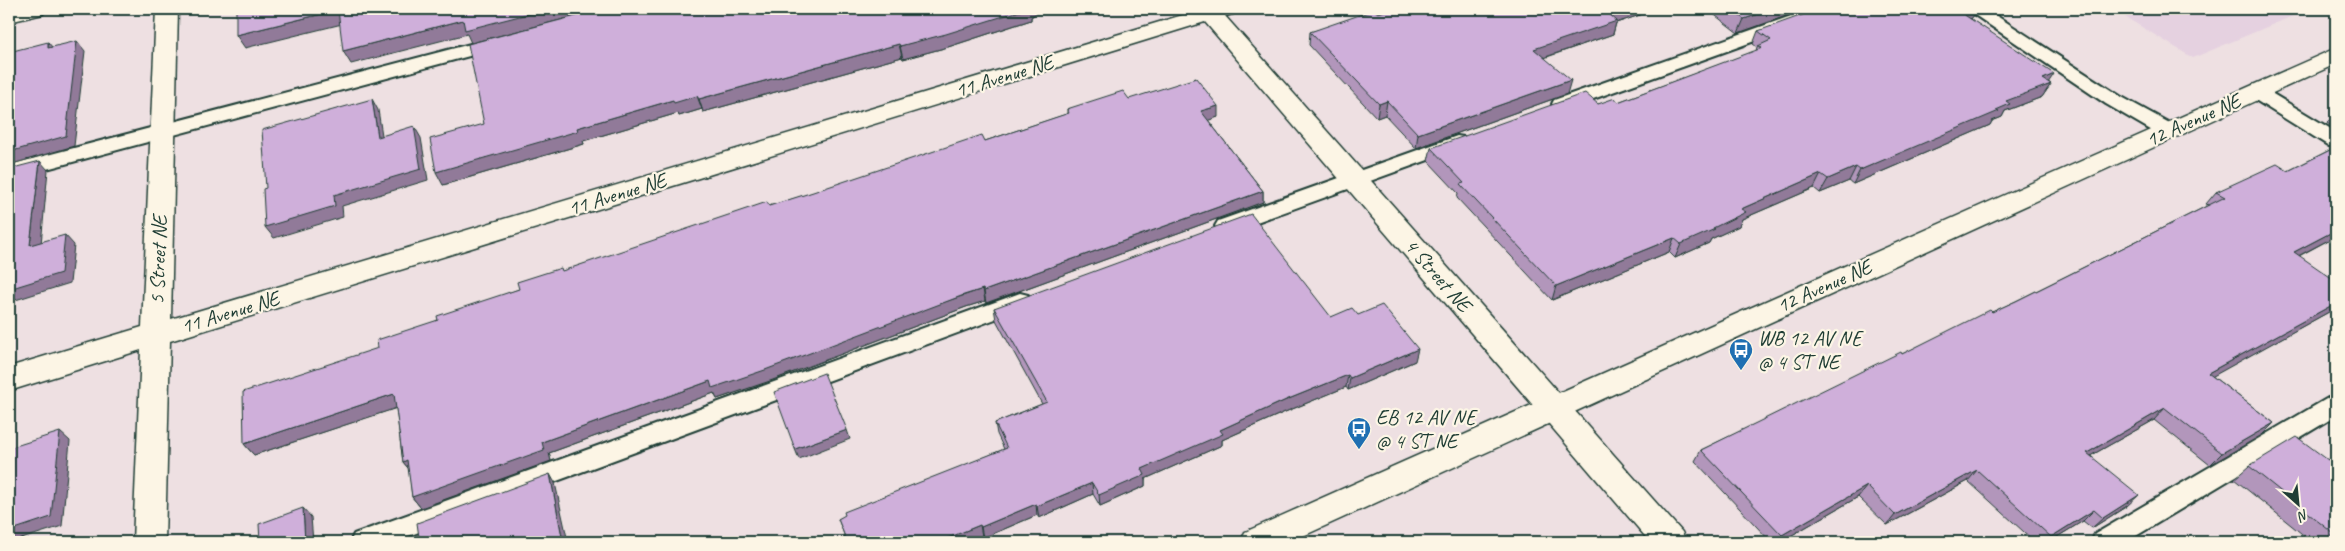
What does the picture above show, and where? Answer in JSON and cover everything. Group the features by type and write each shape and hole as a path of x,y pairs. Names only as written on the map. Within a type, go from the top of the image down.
{"street":[{"path":"9,15 36,9"},
{"name":"5 Street NE","path":"149,542 167,9"},
{"name":"4 Street NE","path":"1214,10 1355,179 1670,542"},
{"name":"11 Avenue NE","path":"9,379 1214,10"},
{"name":"12 Avenue NE","path":"1257,542 2336,55"}],"lane":[{"path":"1540,112 1827,9"},
{"path":"1975,9 2113,100 2168,131"},
{"path":"9,172 514,39"},
{"path":"2256,92 2336,141"},
{"path":"1203,234 1475,135"},
{"path":"363,542 1035,296"},
{"path":"2104,542 2336,405"}],"shaded area":[{"path":"2112,9 2286,9 2295,15 2193,58"}],"building":[{"path":"236,9 547,9 465,30 463,20 343,51 338,10 236,35"},
{"path":"603,9 1026,9 946,34 900,46 899,44 699,99 697,96 674,103 673,100 577,128 578,131 436,172 430,139 484,124 468,44"},
{"path":"1392,9 1624,9 1609,14 1617,21 1534,49 1571,80 1418,134 1387,101 1379,104 1310,32 1374,10 1378,13"},
{"path":"1730,9 1774,9 1744,19"},
{"path":"1819,9 1967,9 1960,12 2054,74 2043,79 2051,84 2006,101 2010,104 1996,110 1999,111 1860,170 1856,167 1828,179 1821,174 1741,209 1746,212 1713,228 1715,229 1681,244 1674,238 1556,286 1460,184 1464,183 1431,148 1585,93 1598,104 1615,98 1618,102 1762,48 1758,46 1771,40 1758,31"},
{"path":"77,41 66,136 9,152 9,52 48,42 48,48"},
{"path":"1196,78 1218,106 1201,111 1263,191 984,291 983,289 964,295 765,370 712,388 710,381 542,442 544,450 412,497 407,460 403,462 394,394 244,444 243,392 378,348 377,340 438,320 437,316 519,289 517,282 561,268 562,271 767,202 769,206 982,135 985,141 1069,113 1067,109 1123,91 1129,99"},
{"path":"372,99 378,137 414,126 421,169 334,195 335,206 265,227 263,189 266,188 262,130"},
{"path":"2336,147 2336,230 2294,252 2336,281 2336,303 2208,373 2274,423 2222,453 2165,408 2087,453 2139,495 2103,518 2094,510 2051,537 1977,470 1895,515 1867,486 1782,535 1701,450 1901,352 1902,354 1990,310 1992,312 2016,301 2225,197 2216,192 2277,164 2288,171"},
{"path":"40,161 30,245 65,235 61,273 9,289 9,169"},
{"path":"1251,214 1331,317 1352,308 1358,315 1382,305 1418,349 1350,378 1348,375 1286,400 1220,430 1223,434 1142,469 1145,475 1099,495 1092,483 1037,506 1036,504 981,527 980,525 938,542 847,542 838,519 845,515 844,512 1007,448 995,423 1047,402 994,308"},
{"path":"824,373 847,430 795,449 774,392"},
{"path":"60,432 51,517 9,531 9,448"},
{"path":"2297,437 2328,460 2336,455 2336,542 2323,542 2334,534 2249,466"},
{"path":"550,474 563,542 403,542 419,537 417,523"},
{"path":"303,508 305,542 260,542 259,524"}],"place":[{"name":"WB 12 AV NE @ 4 ST NE","path":"1741,371"},
{"name":"EB 12 AV NE @ 4 ST NE","path":"1359,450"}]}
